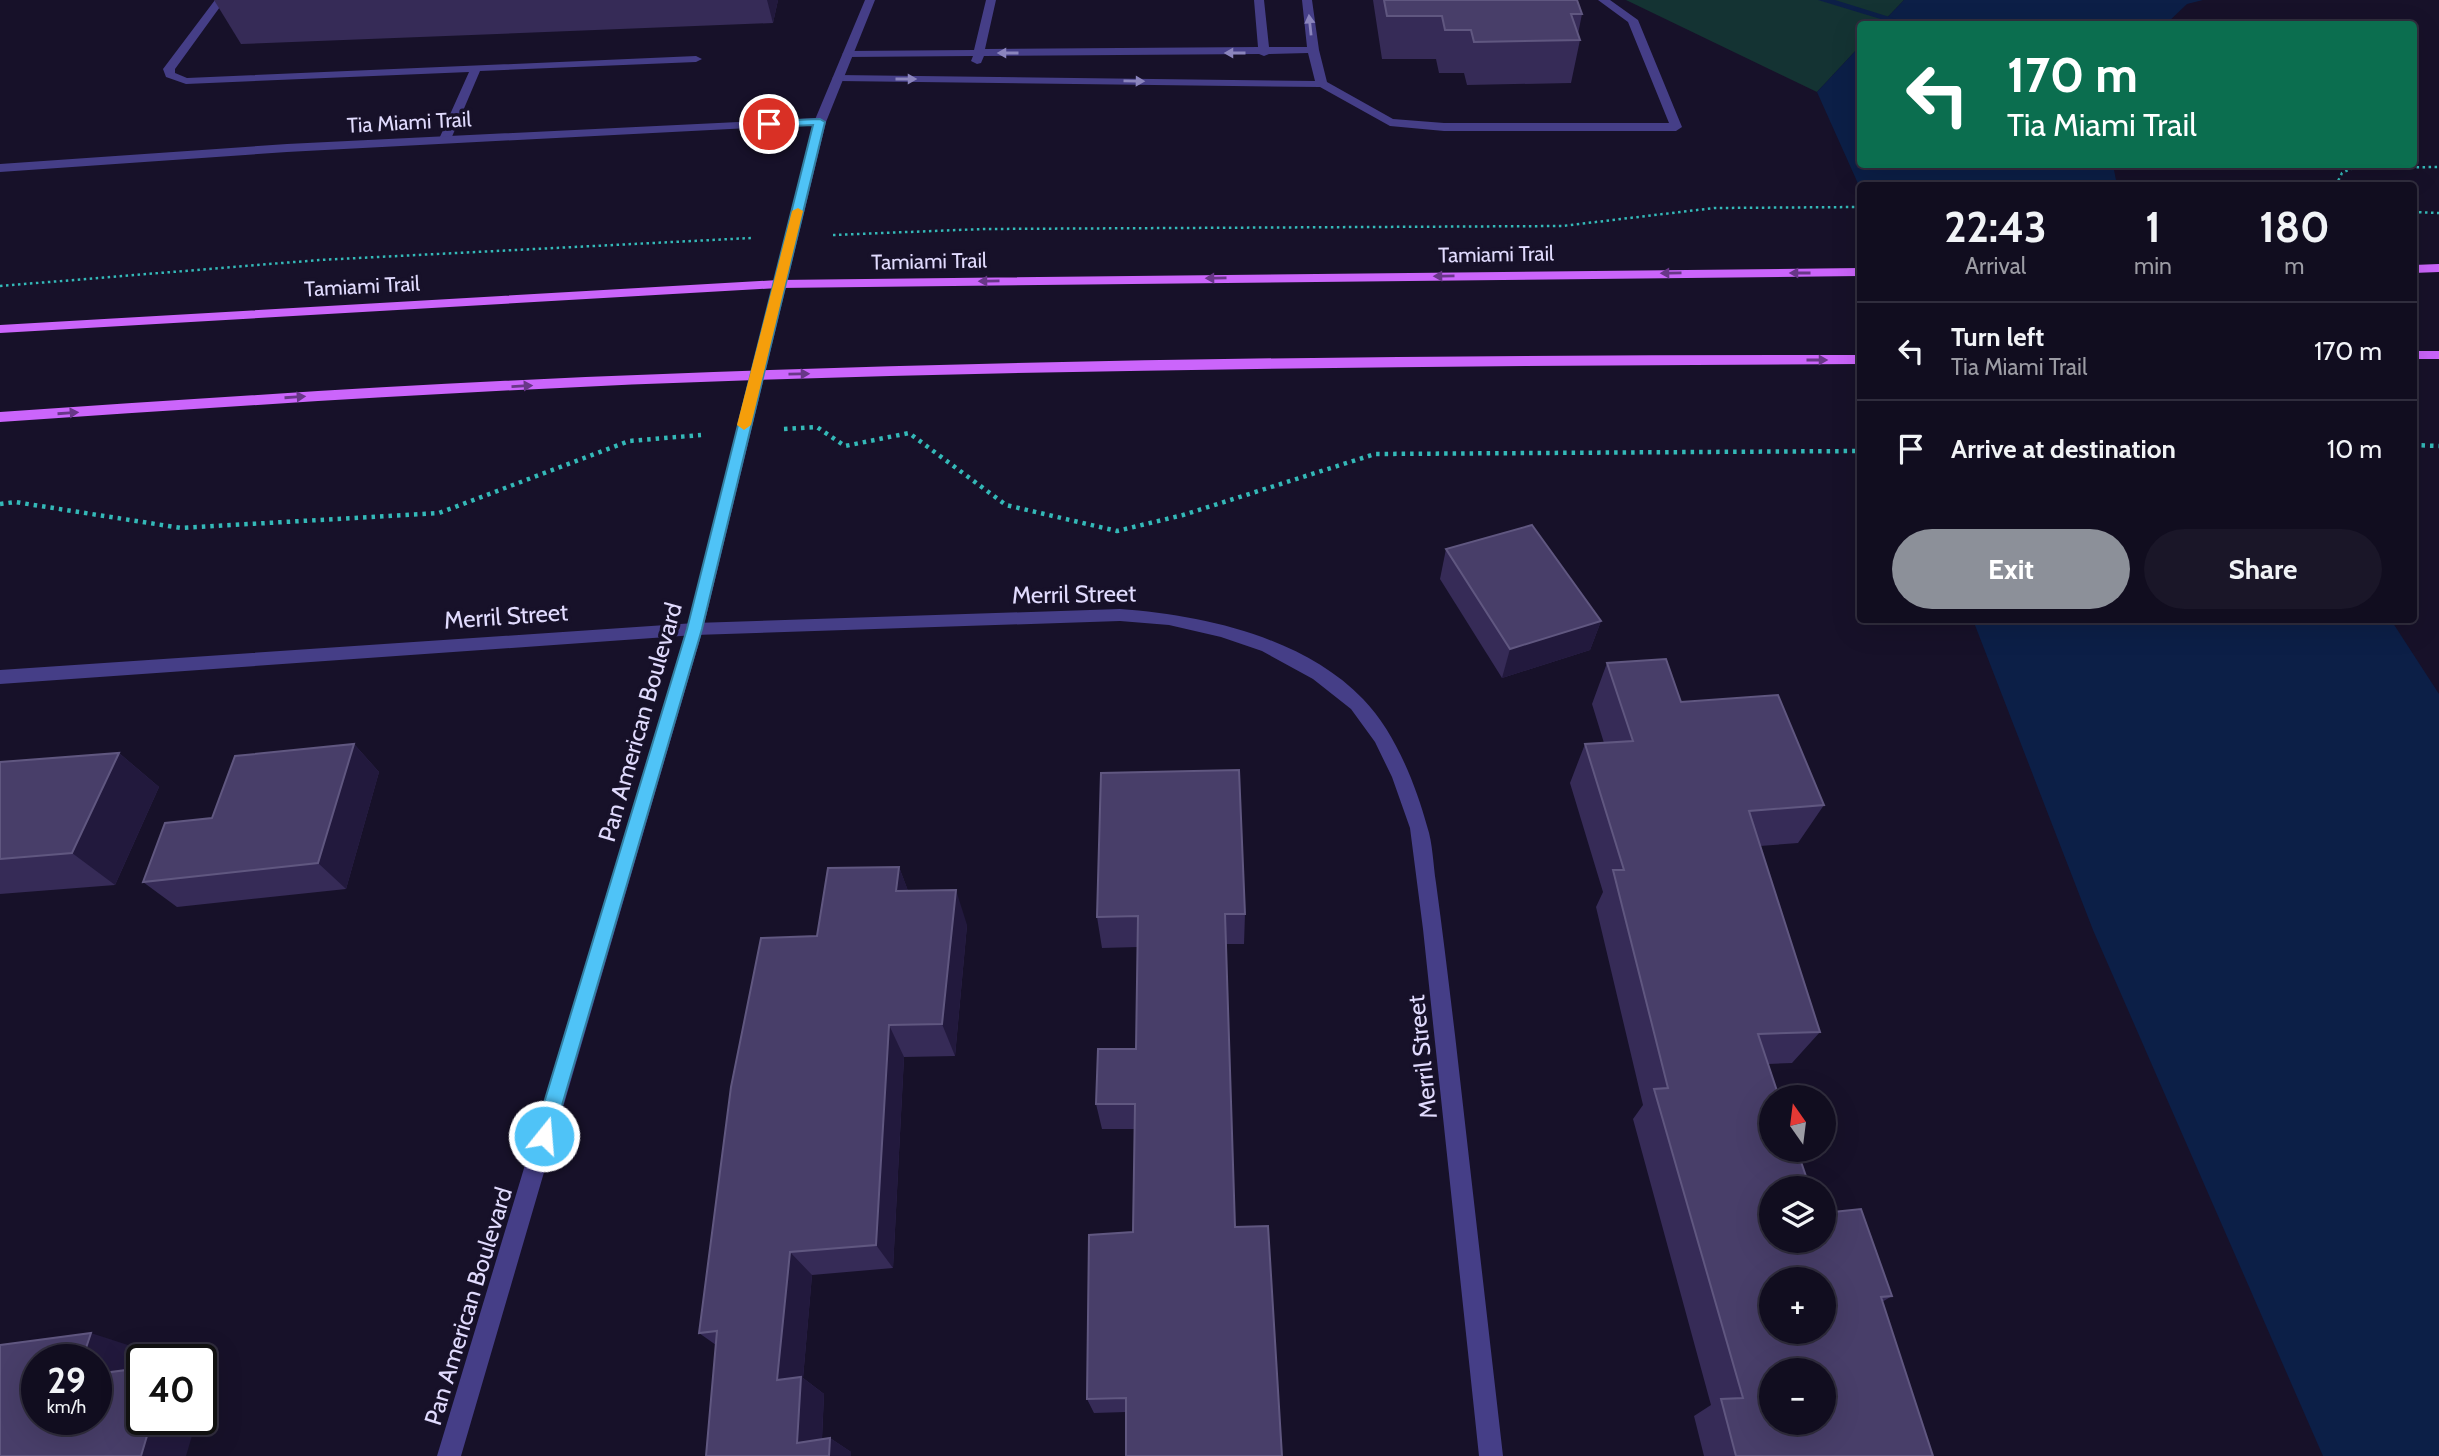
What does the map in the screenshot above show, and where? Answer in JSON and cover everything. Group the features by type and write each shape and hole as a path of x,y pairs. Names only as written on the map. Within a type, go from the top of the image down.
{"main road":[{"path":"2417,268 2439,268"},
{"name":"Tamiami Trail","path":"0,329 778,284 1857,272"},
{"path":"2417,355 2439,355"},
{"path":"0,417 331,395 755,375 1275,364 1857,359"}],"street":[{"path":"220,0 169,69 170,75 186,81 696,59"},
{"name":"Pan American Boulevard","path":"449,1456 695,629 755,375 820,122 870,0"},
{"path":"973,79 991,0"},
{"path":"1259,0 1264,53"},
{"path":"1307,0 1313,50 1322,84"},
{"path":"848,54 979,53 1178,68 1322,84 1390,122 1444,127 1676,127 1633,20 1603,0"},
{"path":"838,78 973,79 1178,68 1264,53 1313,50"},
{"path":"445,139 476,68"},
{"name":"Tia Miami Trail","path":"0,168 445,139 820,122"},
{"name":"Merril Street","path":"0,677 695,629 1120,615 1170,619 1268,646 1319,674 1357,704 1381,737 1401,776 1419,828 1491,1456"}],"path":[{"path":"2417,167 2439,167"},
{"path":"2338,182 2342,173 2353,168"},
{"path":"0,286 319,260 790,237 983,229 1562,226 1714,208 1857,207"},
{"path":"2417,212 2439,213"},
{"path":"0,504 15,502 181,528 439,513 629,441 817,427 845,446 909,433 1006,505 1117,531 1182,515 1375,454 1857,451"},
{"path":"2417,445 2439,446"}],"green space":[{"path":"1626,0 1904,0 1884,21 1857,21 1857,49 1817,92"}],"water":[{"path":"1904,0 2203,0 2187,4 2169,21 1884,21"},
{"path":"1857,49 1857,168 2114,168 2116,182 1857,182 1817,92"},
{"path":"1974,623 2393,623 2439,694 2439,1456 2323,1456 2093,930"}],"building":[{"path":"1384,0 1577,0 1582,14 1571,14 1580,40 1474,42 1471,30 1445,30 1442,16 1387,16"},
{"path":"1532,525 1601,621 1510,649 1446,549"},
{"path":"1666,659 1681,702 1778,695 1824,805 1749,811 1820,1032 1758,1034 1775,1085 1759,1085 1759,1162 1801,1162 1806,1176 1759,1176 1759,1253 1836,1253 1836,1212 1861,1209 1892,1296 1881,1297 1933,1456 1736,1456 1721,1399 1743,1398 1654,1089 1668,1088 1613,870 1624,870 1585,744 1633,741 1607,663"},
{"path":"354,744 318,863 143,882 165,823 212,818 235,756"},
{"path":"119,753 72,853 0,859 0,762"},
{"path":"1239,770 1245,914 1225,914 1235,1227 1268,1226 1282,1456 1126,1456 1126,1398 1087,1399 1089,1235 1133,1232 1135,1104 1096,1104 1098,1049 1136,1049 1138,916 1097,917 1101,773"},
{"path":"899,867 896,891 956,890 942,1024 889,1025 876,1245 790,1252 777,1380 801,1377 797,1443 830,1438 829,1456 706,1456 717,1331 699,1333 731,1087 761,938 817,936 828,868"},
{"path":"91,1333 87,1344 21,1344 21,1435 112,1435 112,1372 126,1370 126,1435 147,1435 141,1456 0,1456 0,1345"}],"waterway":[{"path":"1823,0 1896,21"}],"slow traffic":[{"path":"744,425 798,211"}],"route":[{"path":"544,1136 695,629 755,375 820,122 769,124"}]}
